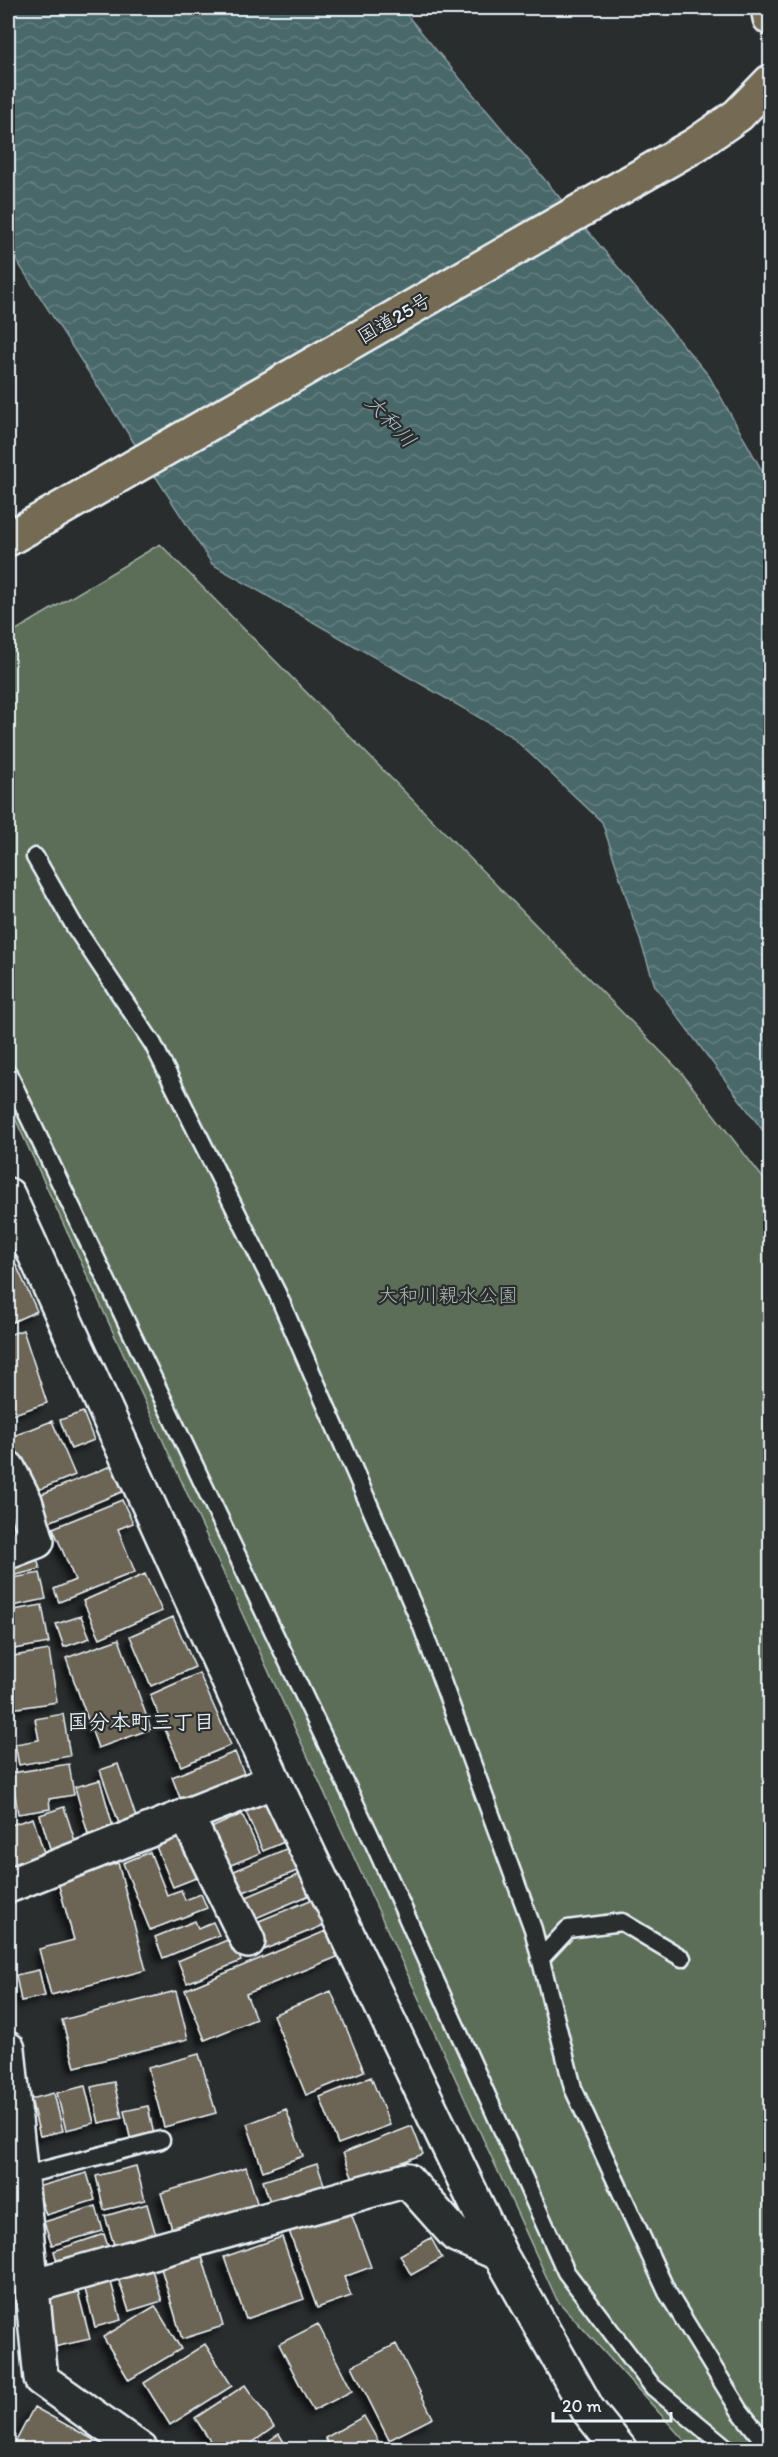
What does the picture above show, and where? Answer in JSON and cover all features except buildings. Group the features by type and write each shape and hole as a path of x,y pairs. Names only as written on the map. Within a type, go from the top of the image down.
{"highway":[{"path":"768,8 771,18"},
{"name":"国道25号","path":"8,539 695,145 738,115 771,82"}],"street":[{"path":"8,1195 274,1781 500,2254 588,2410 620,2450"},
{"path":"8,1468 25,1502 37,1540 8,1552"},
{"path":"8,1886 274,1781"},
{"path":"186,1815 248,1941"},
{"path":"8,2049 42,2379 141,2450"},
{"path":"32,2286 407,2180 456,2235 500,2254"}],"lane":[{"path":"35,857 75,927 153,1044 277,1293 421,1624 533,1929 573,2088 668,2292 740,2411 771,2449"},
{"path":"8,1073 371,1837 566,2272 653,2387 729,2450"},
{"path":"540,1959 568,1929 622,1922 682,1958"},
{"path":"21,2176 161,2140"}],"green space":[{"name":"大和川親水公園","path":"160,544 681,1072 770,1187 770,2449 692,2449 557,2300 8,1103 8,635"}],"water":[{"name":"大和川","path":"8,8 401,8 709,376 770,485 770,1140 655,986 602,822 510,735 212,564 8,247"}],"district":[{"name":"国分本町三丁目","path":"141,1721"}]}
